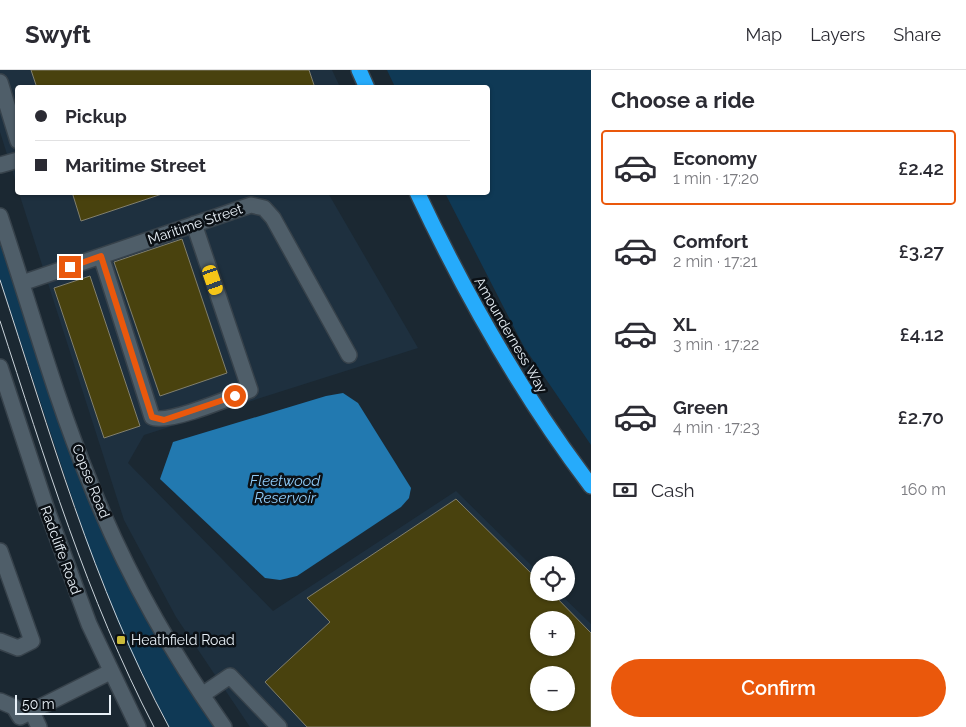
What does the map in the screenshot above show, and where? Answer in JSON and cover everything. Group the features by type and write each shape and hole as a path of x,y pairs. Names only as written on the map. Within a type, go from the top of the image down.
{"highway":[{"path":"359,70 366,85"},
{"name":"Amounderness Way","path":"418,195 456,272 498,348 536,409 591,486"}],"street":[{"path":"0,82 15,131"},
{"path":"0,165 15,161"},
{"name":"Maritime Street","path":"22,284 251,205 264,208 273,218 349,355"},
{"name":"Copse Road","path":"0,216 90,485 124,561 202,695 224,727"},
{"path":"101,256 152,417 164,420 250,390 194,224"},
{"name":"Radcliffe Road","path":"0,367 55,535 88,624 138,727"},
{"path":"0,551 32,641 18,648 0,641"},
{"path":"23,719 110,672"},
{"path":"202,695 230,676 279,727"},
{"path":"0,702 14,707 23,719 39,727"}],"shaded area":[{"path":"0,70 332,70 339,85 15,85 15,180 0,132"},
{"path":"387,70 591,70 591,445 524,347 446,195 490,195 490,85 394,85"},
{"path":"20,195 329,195 418,348 144,435 128,463 273,611 456,491 530,564 530,601 567,601 591,624 591,727 250,727 176,617 124,520"},
{"path":"0,244 52,400 91,502 113,552 137,601 164,649 203,697 224,727 169,727 126,642 88,546 0,280"}],"water":[{"name":"Fleetwood Reservoir","path":"343,393 358,403 411,488 409,498 401,507 297,576 280,580 265,578 160,479 173,442 326,396"}],"building":[{"path":"31,70 309,70 314,85 36,85"},
{"path":"73,195 159,195 81,221"},
{"path":"182,239 227,373 160,396 114,262"},
{"path":"90,276 140,426 104,438 54,288"},
{"path":"456,499 530,572 530,601 560,601 570,611 530,611 530,656 575,656 575,617 591,633 591,727 307,727 265,682 330,622 307,598"}],"tram line":[{"path":"0,280 55,451 95,564 142,674 169,727"},
{"path":"0,321 51,476 88,578 108,629 154,727"}],"place":[{"name":"Heathfield Road","path":"121,640"}],"route":[{"path":"70,267 101,256 152,417 156,420 164,420 235,396"}]}
